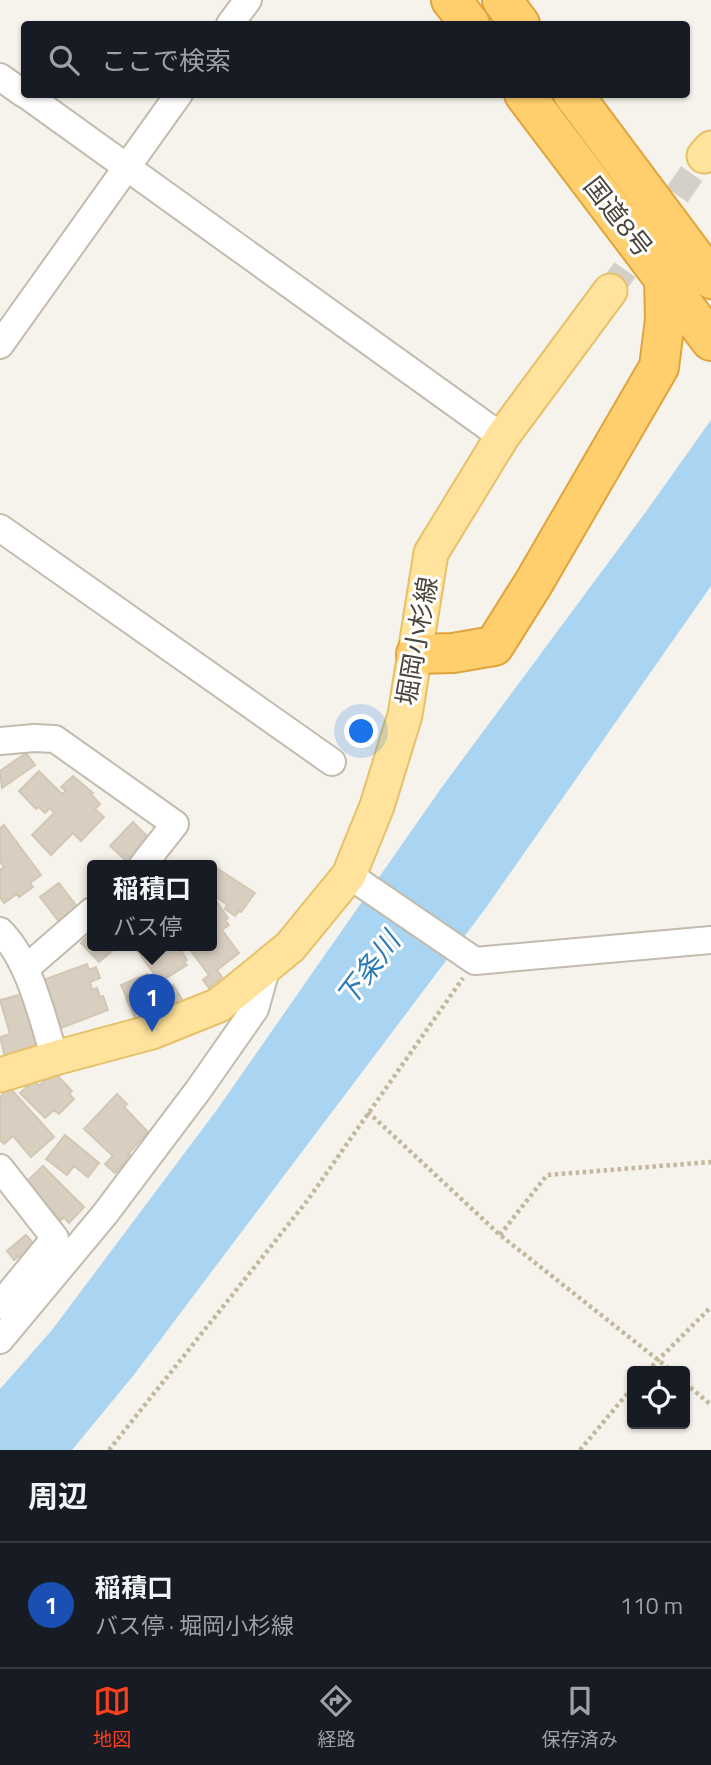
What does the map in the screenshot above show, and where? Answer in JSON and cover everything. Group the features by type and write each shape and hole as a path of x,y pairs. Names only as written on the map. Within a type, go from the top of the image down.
{"highway":[{"path":"451,0 468,21"},
{"path":"502,0 518,21"},
{"name":"国道8号","path":"527,98 711,341"},
{"name":"国道8号","path":"576,98 711,279"},
{"path":"656,205 705,234 711,234"},
{"path":"416,654 453,653 494,646 659,367 665,320 664,277"},
{"path":"659,367 700,356 711,358"}],"main road":[{"name":"堀岡小杉線","path":"0,1075 152,1032 219,1004 290,947 349,875 377,806 405,715 431,554 502,437 610,291"}],"street":[{"path":"232,21 248,0"},
{"path":"0,77 21,91"},
{"path":"31,98 502,437"},
{"path":"0,345 176,98"},
{"path":"0,528 332,762"},
{"path":"0,741 55,739 175,824 147,860"},
{"path":"349,875 475,961 711,940"},
{"path":"25,969 87,916"},
{"path":"0,931 8,938 25,969 55,1058"},
{"path":"0,1340 105,1214 200,1089 255,1009 267,966"},
{"path":"0,1168 55,1238 0,1305"}],"path":[{"path":"109,1450 307,1201 475,961"},
{"path":"368,1112 500,1235 665,1366"},
{"path":"500,1235 547,1175 711,1162"},
{"path":"651,1366 711,1307"},
{"path":"690,1387 711,1405"},
{"path":"580,1450 627,1394"}],"water":[{"name":"下条川","path":"711,420 711,586 485,909 133,1376 72,1450 0,1450 0,1389 52,1330 216,1111 442,787"}],"building":[{"path":"26,753 35,765 2,788 0,771"},
{"path":"39,771 62,794 66,791 61,787 73,776 93,793 91,794 100,804 95,809 104,817 81,841 73,833 51,855 32,835 54,813 50,808 45,813 39,807 36,809 19,791"},
{"path":"133,822 153,842 136,860 125,860 110,846"},
{"path":"4,825 41,875 30,883 33,887 4,903 0,897 0,870 4,867 0,862 0,828"},
{"path":"217,868 255,893 235,916 225,909 227,905 217,898"},
{"path":"59,883 79,909 60,923 40,897"},
{"path":"217,902 228,918 225,920 229,925 222,930 239,953 217,970 222,977 209,988 203,980 209,975 191,951 217,951"},
{"path":"87,937 87,949 81,943"},
{"path":"89,951 112,951 99,962"},
{"path":"138,951 181,951 187,965 160,982"},
{"path":"87,964 89,970 96,967 100,978 90,982 92,990 97,988 108,1010 61,1028 43,980"},
{"path":"147,974 152,985 126,996 121,985"},
{"path":"155,985 165,1008 136,1020 126,998"},
{"path":"173,985 183,1001 171,1008 161,991"},
{"path":"23,994 39,1047 5,1057 0,1037 10,1034 0,1000"},
{"path":"56,1074 72,1091 69,1094 74,1099 59,1114 54,1110 45,1118 20,1093 34,1080 39,1086 48,1077 51,1079"},
{"path":"10,1088 54,1137 31,1157 13,1136 4,1144 0,1140 0,1097"},
{"path":"117,1094 127,1104 124,1107 148,1132 115,1173 105,1164 113,1156 84,1129"},
{"path":"65,1135 99,1163 88,1177 74,1166 67,1175 46,1159"},
{"path":"43,1166 84,1207 69,1223 64,1217 61,1220 25,1183"},
{"path":"26,1235 39,1250 24,1263 19,1256 14,1260 7,1251"}],"tunnel":[{"path":"610,291 704,156"}],"place":[{"name":"稲積口","path":"152,1032"}]}
